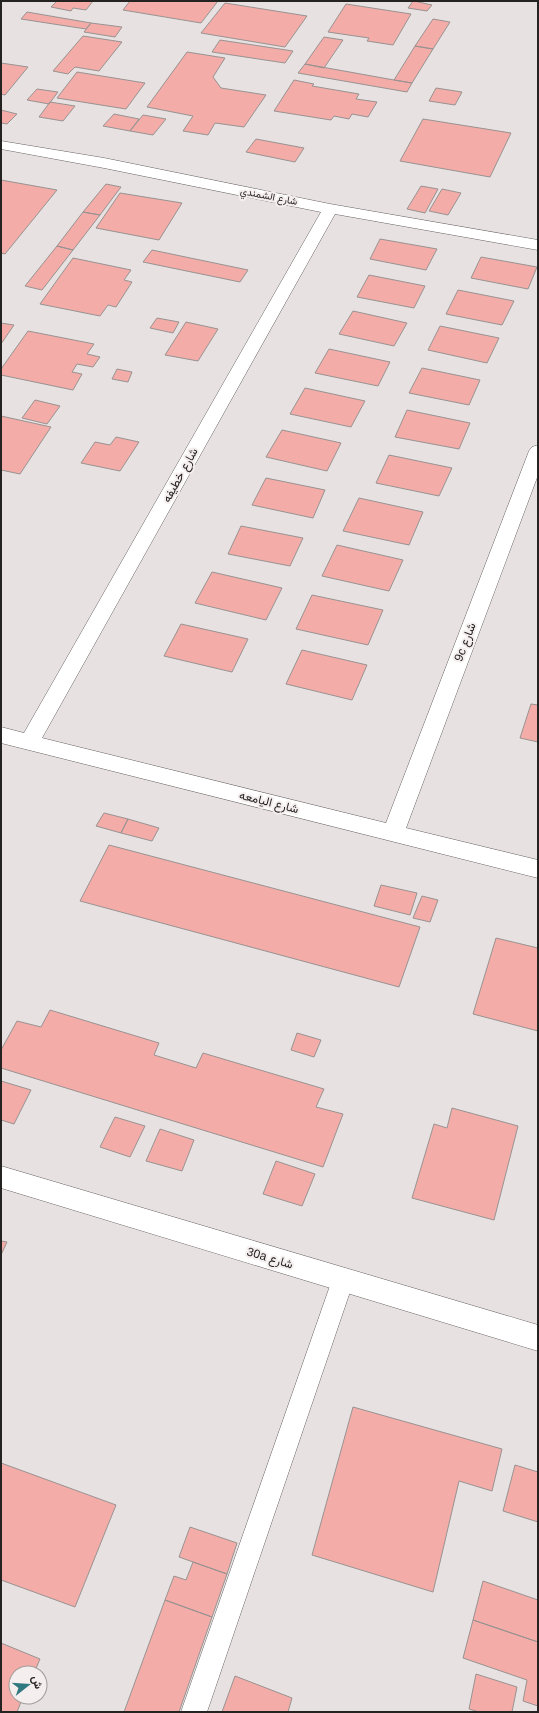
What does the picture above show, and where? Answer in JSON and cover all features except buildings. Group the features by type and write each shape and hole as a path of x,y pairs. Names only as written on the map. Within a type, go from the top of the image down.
{"street":[{"name":"شارع الشمندي","path":"1,145 104,163 330,209 538,245"},
{"name":"شارع خطيفه","path":"29,742 330,209"},
{"name":"9c شارع","path":"393,833 538,451"},
{"name":"شارع اليامعه","path":"1,735 538,869"},
{"name":"30a شارع","path":"1,1177 538,1338"}],"lane":[{"path":"194,1712 343,1280"}]}
